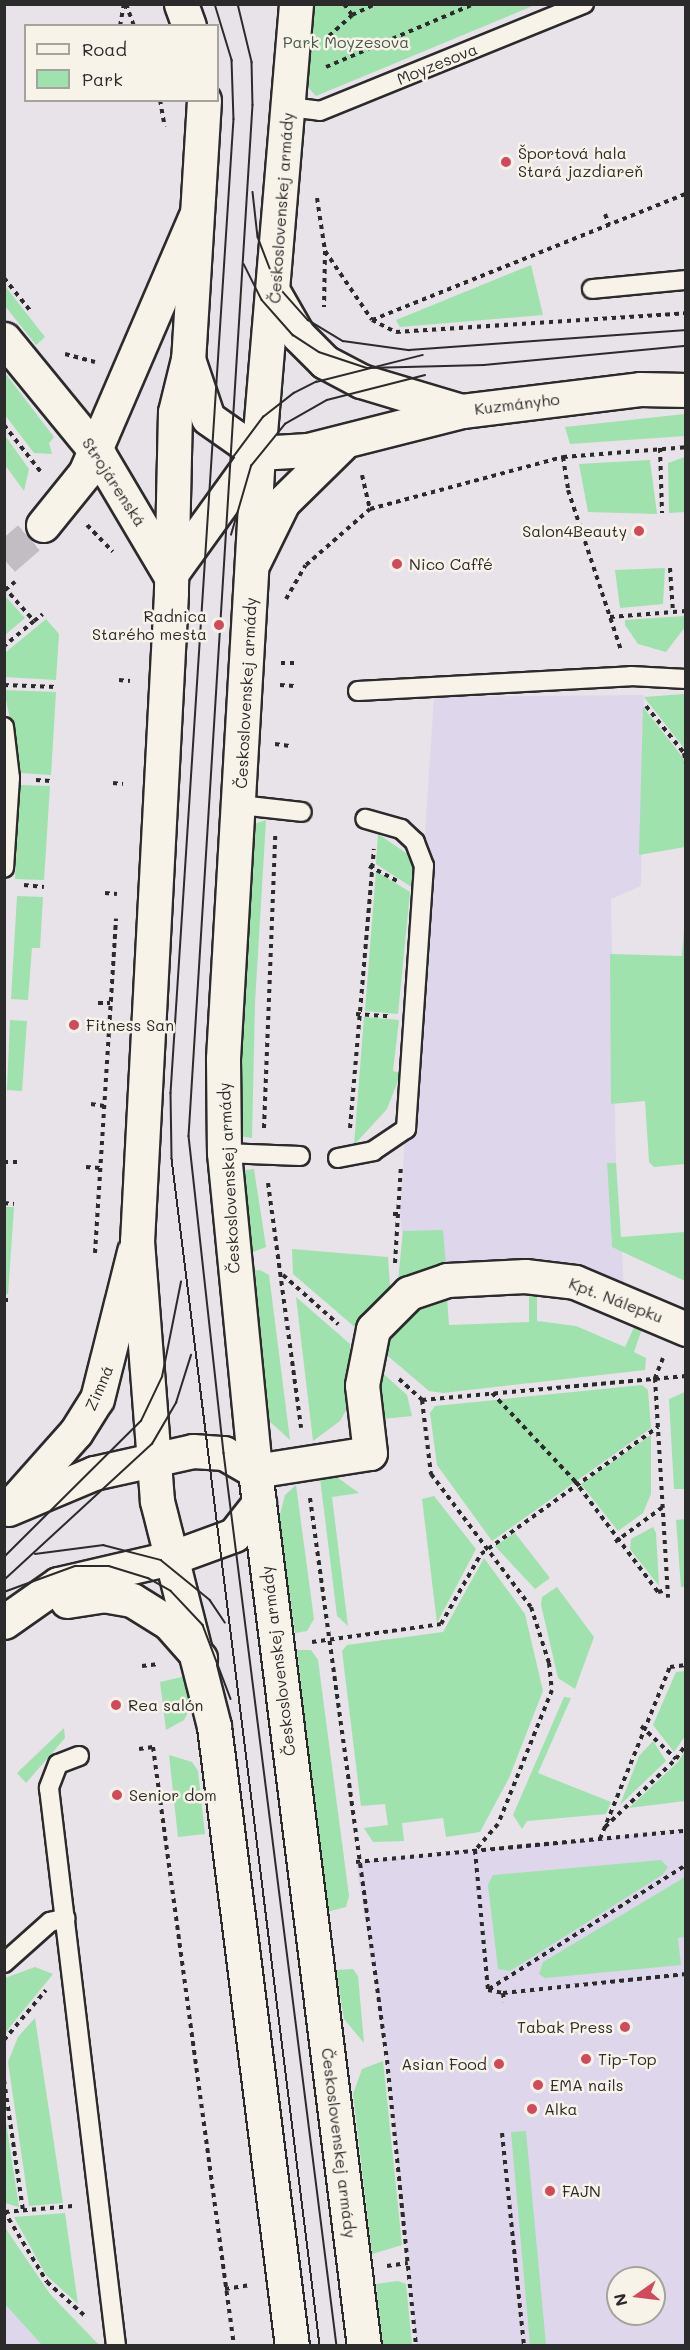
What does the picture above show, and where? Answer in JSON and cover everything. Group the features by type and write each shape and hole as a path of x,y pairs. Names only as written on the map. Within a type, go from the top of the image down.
{"street":[{"path":"181,4 188,24"},
{"name":"Československej armády","path":"296,4 275,295 258,453 240,805 223,1059 224,1153 255,1471 364,2346"},
{"path":"204,102 201,204 188,359 175,412 170,575 136,1241 152,1458 171,1558 200,1658 214,1726 292,2346"},
{"path":"43,525 66,503 95,450 201,204"},
{"path":"275,295 298,335 325,362 361,381 462,411"},
{"name":"Strojárenská","path":"4,339 95,450 170,575"},
{"path":"170,575 258,453 208,418 188,359"},
{"name":"Kuzmányho","path":"254,561 283,502 312,469 462,411 640,390 686,390"},
{"name":"Kuzmányho","path":"258,453 308,450 356,452"},
{"name":"Zimná","path":"6,1510 76,1432 97,1399 136,1241"},
{"name":"Kpt. Nálepku","path":"255,1471 370,1453 362,1385 366,1348 378,1321 409,1293 472,1276 575,1282 681,1327"},
{"name":"Zimná","path":"6,1510 94,1473 152,1458 224,1453 255,1471"},
{"path":"17,1614 40,1592 58,1584 171,1558 234,1535 259,1503"},
{"path":"17,1614 103,1595 126,1598 169,1623 200,1658"}],"lane":[{"name":"Moyzesova","path":"289,106 320,111 584,4"},
{"path":"592,289 686,280"},
{"path":"358,691 631,676 686,679"},
{"path":"4,727 10,777 4,868"},
{"path":"240,805 302,812"},
{"path":"342,1159 382,1148 406,1129 424,866 409,835 371,820"},
{"path":"224,1153 300,1156"},
{"path":"79,1756 58,1764 49,1788 116,2346"},
{"path":"4,1963 50,1922 66,1918"}],"path":[{"path":"120,24 125,4"},
{"path":"125,4 133,24"},
{"path":"344,4 352,15 376,4"},
{"path":"318,71 474,4"},
{"path":"372,320 686,194"},
{"path":"604,214 609,225"},
{"path":"325,251 372,320 396,332 686,313"},
{"path":"4,278 40,324"},
{"path":"60,349 77,359 104,361"},
{"path":"4,425 66,503 121,560"},
{"path":"284,609 306,565 370,509 563,457 686,447"},
{"path":"660,448 662,513"},
{"path":"356,452 370,509"},
{"path":"563,457 568,490 631,676"},
{"path":"670,568 673,612"},
{"path":"15,582 5,589 34,621"},
{"path":"610,617 686,611"},
{"path":"4,646 43,614"},
{"path":"279,662 295,663"},
{"path":"129,692 130,670"},
{"path":"119,680 130,681"},
{"path":"4,685 56,687"},
{"path":"278,685 294,686"},
{"path":"644,703 684,753 686,763"},
{"path":"274,744 290,746"},
{"path":"123,795 124,772"},
{"path":"113,783 123,784"},
{"path":"371,820 342,1159 404,1165 400,1214 393,1214"},
{"path":"117,905 118,883"},
{"path":"105,893 117,894"},
{"path":"95,1259 116,916"},
{"path":"98,1002 110,1004"},
{"path":"91,1104 104,1106"},
{"path":"4,1162 17,1162"},
{"path":"86,1167 100,1168"},
{"path":"4,1203 14,1204"},
{"path":"282,1275 422,1400 431,1474 531,1607 542,1634 552,1690 498,1824 475,1850 488,1990"},
{"path":"668,1598 655,1378 681,1327"},
{"path":"422,1400 686,1376"},
{"path":"492,1393 576,1483 617,1541 658,1592 667,1590"},
{"path":"328,1641 441,1624 488,1548 576,1483 658,1427"},
{"path":"617,1541 663,1507"},
{"path":"600,1839 643,1727 670,1667 675,1664 686,1665"},
{"path":"643,1727 676,1759"},
{"path":"603,1828 676,1759 686,1744"},
{"path":"139,1749 153,1747 234,2346"},
{"path":"356,1862 686,1831"},
{"path":"488,1990 686,1865"},
{"path":"4,2040 71,1960"},
{"path":"488,1990 503,1994 686,1974"},
{"path":"503,1994 504,2001"},
{"path":"4,2080 23,2211"},
{"path":"502,2133 524,2346"},
{"path":"100,2204 5,2212 41,2273 68,2304 95,2320 113,2320"}],"shaded area":[{"path":"644,695 641,886 611,899 616,1163 607,1163 612,1247 622,1251 624,1300 575,1282 409,1293 400,1214 434,697"},
{"path":"685,1830 685,2345 416,2345 387,2060 356,1862"},
{"path":"5,2286 57,2345 5,2345"}],"green space":[{"name":"Park Moyzesova","path":"311,5 535,5 316,96 304,83"},
{"path":"531,265 543,315 400,327 396,320"},
{"path":"5,286 45,337 36,345 5,306"},
{"path":"5,373 54,437 49,443 52,454 34,453 5,415"},
{"path":"685,414 685,436 570,444 565,427"},
{"path":"4,434 29,469 24,491 5,465"},
{"path":"685,457 685,512 669,513 668,463"},
{"path":"650,460 657,514 588,512 579,464"},
{"path":"665,568 663,604 620,608 615,570"},
{"path":"4,597 25,618 5,635"},
{"path":"685,616 685,627 666,652 638,644 625,625 625,620"},
{"path":"46,619 59,634 56,680 5,677 5,653"},
{"path":"4,690 56,692 51,775 21,773"},
{"path":"684,694 684,748 644,697"},
{"path":"643,707 684,759 685,847 639,855"},
{"path":"20,785 50,786 44,880 15,879"},
{"path":"266,820 255,1003 252,1138 239,1136 237,1084 252,825"},
{"path":"378,834 412,857 421,887 410,886 376,864"},
{"path":"376,871 410,892 398,1014 365,1011"},
{"path":"17,896 43,897 40,948 32,948 28,1000 11,999"},
{"path":"685,916 685,1164 654,1167 649,1162 645,1101 611,1104 610,954 682,956"},
{"path":"364,1017 399,1020 393,1071 401,1073 387,1109 354,1145"},
{"path":"10,1020 27,1021 22,1091 7,1090"},
{"path":"607,1163 616,1163 621,1237 685,1232 685,1281 612,1247"},
{"path":"254,1169 266,1247 248,1254 239,1171"},
{"path":"4,1207 14,1207 8,1294 4,1294"},
{"path":"443,1230 446,1265 398,1281 403,1231"},
{"path":"292,1249 388,1257 390,1286 357,1329 293,1274"},
{"path":"260,1270 269,1275 290,1440 265,1417 249,1271"},
{"path":"529,1294 537,1294 537,1321 576,1326 625,1347 636,1323 643,1326 634,1352 646,1358 645,1370 443,1393 429,1391 382,1351 396,1326 418,1306 447,1297 449,1325 529,1322"},
{"path":"296,1297 350,1344 349,1405 340,1421 313,1441"},
{"path":"377,1368 407,1395 412,1416 383,1419"},
{"path":"642,1385 648,1390 651,1428 492,1541 437,1465 430,1413 435,1406"},
{"path":"685,1392 685,1489 674,1489 669,1399"},
{"path":"651,1435 651,1494 643,1513 618,1531 581,1484"},
{"path":"320,1478 338,1478 359,1493 332,1497 348,1626 337,1616"},
{"path":"296,1485 314,1619 307,1631 295,1633 279,1518 285,1495"},
{"path":"434,1496 476,1549 437,1623 422,1499"},
{"path":"685,1519 685,1587 681,1587 676,1520"},
{"path":"653,1527 656,1533 659,1586 630,1549 631,1539"},
{"path":"515,1533 550,1578 535,1589 495,1546"},
{"path":"484,1558 525,1614 543,1691 509,1778 480,1832 446,1837 443,1818 402,1823 404,1841 373,1842 364,1828 388,1825 385,1804 361,1806 342,1651 347,1645 443,1632"},
{"path":"557,1587 594,1637 575,1689 558,1678 541,1605 542,1597"},
{"path":"297,1650 311,1650 318,1660 349,1896 346,1907 327,1912"},
{"path":"685,1671 685,1736 674,1752 653,1725 676,1672"},
{"path":"186,1676 190,1708 184,1720 166,1730 160,1682"},
{"path":"564,1697 571,1698 538,1773 611,1802 606,1814 527,1821 522,1829 513,1815"},
{"path":"64,1728 65,1738 26,1783 17,1773"},
{"path":"653,1741 666,1761 620,1805 639,1756"},
{"path":"685,1751 685,1801 629,1808 678,1762"},
{"path":"169,1755 192,1762 198,1771 205,1834 178,1837"},
{"path":"661,1860 668,1867 662,1875 510,1971 498,1969 488,1885 493,1875"},
{"path":"685,1877 685,1937 678,1938 681,1965 545,1978 539,1974 543,1962"},
{"path":"35,1967 53,1974 5,2033 5,1978"},
{"path":"353,1969 358,1976 364,2043 344,2019 336,1970"},
{"path":"35,2018 63,2203 29,2206 8,2062 18,2037"},
{"path":"383,2061 402,2245 372,2254 353,2094 362,2069"},
{"path":"5,2116 19,2207 5,2203"},
{"path":"526,2131 546,2345 530,2345 511,2132"},
{"path":"65,2213 78,2304 46,2275 14,2217"},
{"path":"4,2226 50,2294 99,2345 42,2345 5,2304"},
{"path":"398,2281 406,2284 412,2345 383,2345 376,2284"}],"tunnel":[{"path":"4,559 43,525"}],"tram line":[{"path":"215,4 232,60 234,119 171,1093 172,1159 320,2346"},
{"path":"238,4 252,62 253,105 189,1136 224,1453 337,2346"},
{"path":"253,192 258,237 276,284 308,320 343,341 409,350 686,330"},
{"path":"244,264 262,300 293,335 319,352 367,368 484,365 686,346"},
{"path":"231,460 263,417 294,393 316,382 423,355"},
{"path":"231,535 251,466 285,424 327,400 425,375"},
{"path":"4,1557 141,1421 162,1377 181,1282"},
{"path":"4,1580 152,1444 176,1403 191,1355"},
{"path":"35,1554 103,1545 161,1560 210,1600 225,1622"},
{"path":"4,1592 75,1566 109,1566 148,1578 171,1591 203,1625 231,1699"}],"place":[{"name":"Športová hala Stará jazdiareň","path":"506,162"},
{"name":"Salon4Beauty","path":"639,531"},
{"name":"Nico Caffé","path":"397,564"},
{"name":"Radnica Starého mesta","path":"219,625"},
{"name":"Fitness San","path":"74,1025"},
{"name":"Rea salón","path":"116,1705"},
{"name":"Senior dom","path":"117,1795"},
{"name":"Tabak Press","path":"625,2027"},
{"name":"Tip-Top","path":"586,2059"},
{"name":"Asian Food","path":"499,2064"},
{"name":"EMA nails","path":"538,2085"},
{"name":"Alka","path":"532,2109"},
{"name":"FAJN","path":"550,2191"}]}
